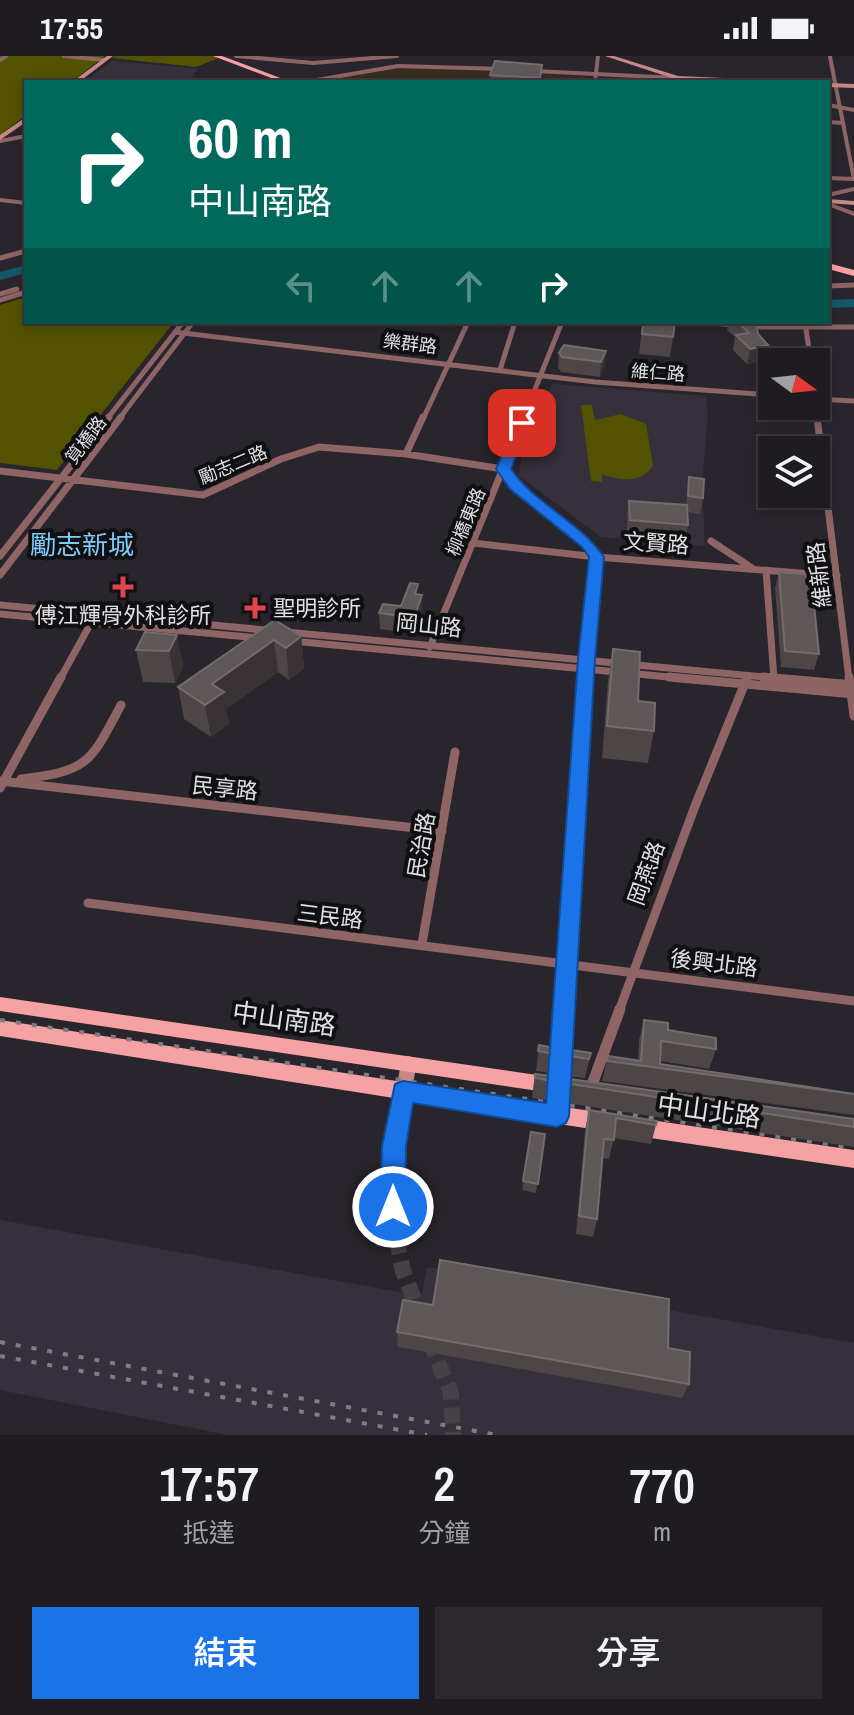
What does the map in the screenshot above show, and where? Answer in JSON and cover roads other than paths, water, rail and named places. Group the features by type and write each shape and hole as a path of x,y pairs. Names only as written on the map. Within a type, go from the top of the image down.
{"main road":[{"path":"221,57 283,80"},
{"path":"830,267 854,273"},
{"name":"中山南路","path":"0,1004 560,1086"},
{"path":"0,1028 557,1116"},
{"path":"560,1086 598,1091"},
{"name":"中山北路","path":"557,1116 854,1159"}],"street":[{"path":"0,60 6,56"},
{"path":"64,56 107,58"},
{"path":"236,56 278,62 324,63 397,56"},
{"path":"467,67 471,56"},
{"path":"595,80 598,56"},
{"path":"608,56 678,78"},
{"path":"830,57 854,179 830,178"},
{"path":"78,80 107,58"},
{"path":"317,80 398,66 510,69"},
{"path":"521,70 696,80"},
{"path":"830,85 854,86"},
{"path":"830,105 854,110"},
{"path":"0,140 24,121"},
{"path":"830,122 843,123"},
{"path":"0,140 24,136"},
{"path":"830,198 837,190 854,189"},
{"path":"0,200 24,203"},
{"path":"830,200 854,203"},
{"path":"830,201 854,214"},
{"path":"0,260 24,254"},
{"path":"830,284 854,283"},
{"path":"0,297 24,291"},
{"name":"筧橋路","path":"0,556 181,324"},
{"name":"筧橋路","path":"0,575 192,324"},
{"path":"467,324 406,454 503,469 515,486 587,544 597,557 586,663 557,1116"},
{"path":"500,370 514,324"},
{"name":"柳橋東路","path":"428,653 561,324"},
{"path":"753,324 854,324"},
{"path":"785,324 806,326"},
{"path":"806,326 809,348"},
{"name":"樂群路","path":"175,332 500,370"},
{"name":"維仁路","path":"500,370 758,394"},
{"path":"830,402 854,401"},
{"path":"107,419 118,421"},
{"name":"維新路","path":"818,420 854,716"},
{"name":"勵志二路","path":"0,471 203,495 281,459 319,447 406,454"},
{"path":"711,541 753,569"},
{"name":"文賢路","path":"473,543 597,557 837,576"},
{"path":"7,548 19,550"},
{"path":"766,570 774,686"},
{"name":"岡山路","path":"0,605 94,618 428,653 747,678 773,676 852,689"},
{"name":"岡山路","path":"0,614 94,618 432,644 586,663"},
{"path":"1,783 94,618"},
{"name":"岡山路","path":"747,678 774,686 852,689"},
{"name":"岡燕路","path":"598,1091 634,972 695,806 747,678"},
{"path":"1,783 68,774 90,762 121,705"},
{"name":"民治路","path":"422,944 455,752"},
{"name":"民享路","path":"1,783 442,831"},
{"name":"三民路","path":"88,903 569,964"},
{"name":"後興北路","path":"569,964 854,1001"},
{"path":"396,1238 392,1174 409,1063"}],"waterway":[{"path":"0,276 24,270"},
{"path":"830,304 854,303"}],"tunnel":[{"path":"396,1238 403,1271 420,1315"},
{"path":"429,1340 451,1393 453,1435"}],"railway":[{"path":"0,1020 854,1148"},
{"path":"0,1342 497,1435"},
{"path":"0,1356 427,1435"}],"place":[{"name":"傅江輝骨外科診所","path":"123,587"},
{"name":"聖明診所","path":"255,608"}],"district":[{"name":"勵志新城","path":"82,545"}]}
